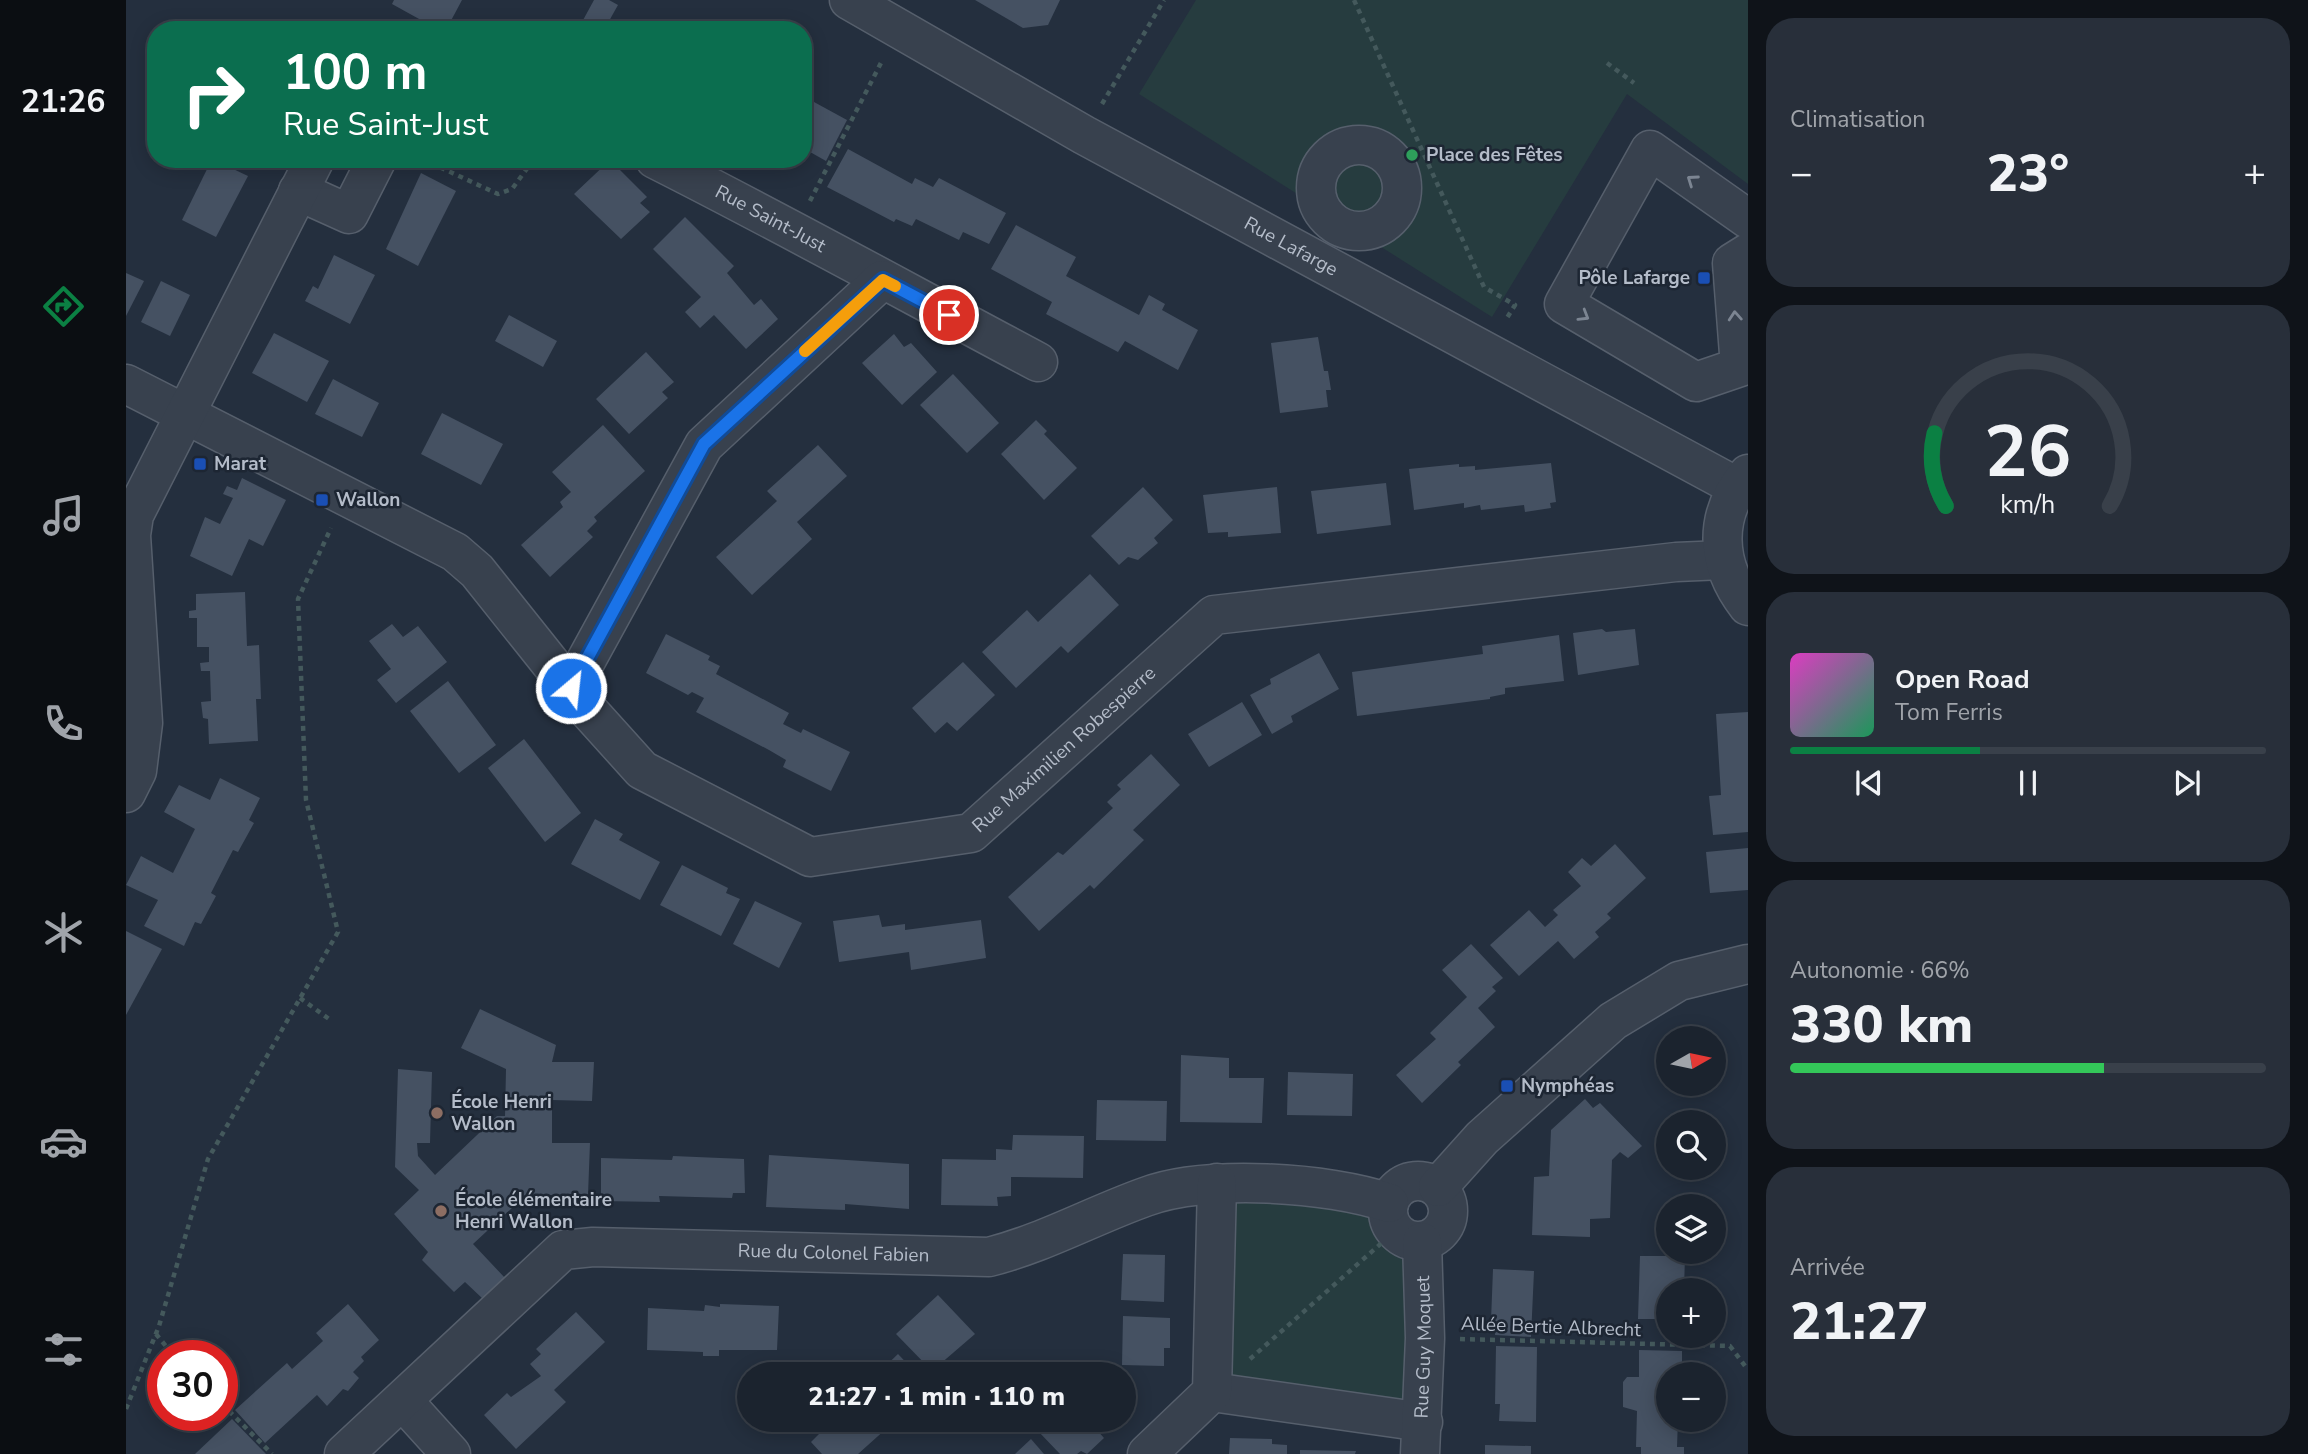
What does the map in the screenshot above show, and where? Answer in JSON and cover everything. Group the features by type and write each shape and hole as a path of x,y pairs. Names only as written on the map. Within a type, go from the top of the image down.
{"street":[{"name":"Rue Lafarge","path":"849,0 1084,135 1325,265 1743,481 1726,510 1721,535 1724,560 1734,588 1748,606"},
{"path":"1748,219 1650,150 1564,304 1696,382 1740,368 1732,263 1748,253"},
{"path":"126,793 138,771 143,723 131,535 134,515 306,175 349,214 372,168"},
{"name":"Rue Saint-Just","path":"673,168 796,230 883,280 1038,362"},
{"path":"1325,265 1344,229"},
{"path":"571,688 704,444 883,280"},
{"name":"Rue Maximilien Robespierre","path":"126,384 346,496 467,562 642,770 810,857 971,833 1214,615 1676,562 1724,560"},
{"path":"1438,1188 1482,1138 1614,1020 1679,981 1748,964"},
{"path":"1418,1180 1438,1188 1449,1205 1446,1225 1440,1233 1422,1242 1412,1241 1395,1231 1390,1223 1389,1203 1393,1194 1408,1182 1418,1180"},
{"path":"1147,1454 1212,1392 1217,1183"},
{"name":"Rue du Colonel Fabien","path":"344,1454 563,1250 593,1247 989,1257 1030,1246 1147,1195 1217,1183 1343,1189 1389,1203"},
{"name":"Rue Guy Moquet","path":"1422,1242 1425,1338 1422,1438"},
{"path":"1212,1392 1422,1438"},
{"path":"402,1401 451,1454"}],"path":[{"path":"1084,135 1164,0"},
{"path":"1354,0 1484,287 1515,305"},
{"path":"796,230 898,29"},
{"path":"1607,63 1634,83"},
{"path":"442,168 498,194 512,189 527,168"},
{"path":"126,1409 156,1334 208,1158 338,932 306,800 298,599 346,496"},
{"path":"300,998 329,1019"},
{"path":"1212,1392 1375,1248"},
{"path":"156,1334 161,1340"},
{"name":"Allée Bertie Albrecht","path":"1425,1338 1730,1346 1748,1370"},
{"path":"238,1420 272,1454"}],"green space":[{"name":"Place des Fêtes","path":"1196,0 1748,0 1748,184 1627,94 1492,317 1139,94"},
{"path":"1217,1183 1388,1213 1396,1231 1412,1241 1417,1412 1212,1392"}],"building":[{"path":"394,0 462,0 451,21 423,21 392,4"},
{"path":"594,0 609,0 618,5 609,21 583,21"},
{"path":"975,0 1060,0 1048,25 1023,28"},
{"path":"812,101 847,120 826,161 812,153"},
{"path":"848,149 912,184 915,178 933,187 939,178 1006,213 989,244 963,232 959,240 916,219 912,226 896,219 894,222 827,187"},
{"path":"208,168 231,168 248,176 216,237 182,220"},
{"path":"602,168 618,168 647,197 640,203 650,212 621,239 574,194"},
{"path":"421,173 456,191 418,266 386,249"},
{"path":"685,217 734,266 727,273 754,305 761,299 778,319 746,349 714,315 700,328 685,312 701,297 653,249"},
{"path":"1016,225 1076,257 1066,276 1139,315 1149,295 1165,304 1162,310 1198,330 1178,370 1125,341 1118,352 1046,314 1052,302 991,269"},
{"path":"334,255 375,275 350,324 305,301 313,286 318,289"},
{"path":"126,273 144,281 126,316"},
{"path":"161,281 190,295 170,336 141,322"},
{"path":"509,315 557,341 543,367 495,341"},
{"path":"274,333 329,361 307,402 252,373"},
{"path":"894,334 904,347 911,343 937,372 902,405 862,363"},
{"path":"1318,337 1324,371 1328,371 1331,390 1326,390 1328,407 1280,413 1271,343"},
{"path":"646,352 674,382 662,392 668,398 629,434 596,399"},
{"path":"953,374 999,423 967,453 920,405"},
{"path":"333,379 379,403 362,437 315,414"},
{"path":"442,413 503,444 481,485 421,454"},
{"path":"1036,420 1047,431 1044,434 1077,468 1044,500 1001,454"},
{"path":"603,425 645,471 594,517 597,521 587,531 593,537 550,577 521,545 563,507 560,502 571,492 552,472"},
{"path":"818,445 847,476 797,522 812,539 752,595 716,557 777,501 767,491"},
{"path":"1551,463 1556,502 1550,503 1551,508 1525,512 1524,505 1481,510 1480,505 1464,508 1464,503 1414,510 1409,469 1459,464 1459,467 1475,466 1475,470"},
{"path":"242,478 286,500 263,546 249,539 232,576 190,556 205,517 220,524 233,498 223,494 227,486 237,490"},
{"path":"1386,483 1391,525 1317,534 1311,491"},
{"path":"1143,487 1173,520 1154,538 1158,543 1138,560 1128,557 1119,565 1091,536"},
{"path":"1277,487 1281,533 1228,537 1228,532 1208,533 1203,495"},
{"path":"1090,574 1119,605 1068,653 1061,646 1016,688 982,652 1027,610 1038,622"},
{"path":"245,592 247,646 259,645 261,699 256,699 258,741 209,744 208,719 203,718 201,702 211,701 210,671 201,671 200,663 209,662 209,647 197,647 197,618 189,618 189,611 196,610 196,594"},
{"path":"392,624 403,637 418,626 447,662 396,703 377,680 391,669 369,641"},
{"path":"1602,629 1606,632 1635,629 1639,665 1578,675 1573,633"},
{"path":"666,634 710,656 708,660 720,666 716,674 789,713 783,724 801,733 803,729 850,752 831,791 783,767 786,760 769,750 696,712 704,698 692,692 688,695 646,673"},
{"path":"1559,635 1564,681 1505,688 1505,694 1490,699 1357,716 1352,672 1483,654 1482,646"},
{"path":"1319,653 1339,689 1291,716 1293,722 1272,734 1250,695 1271,684 1270,679"},
{"path":"963,662 995,695 957,731 947,722 935,733 912,708"},
{"path":"448,681 496,745 459,773 410,711"},
{"path":"1242,702 1262,735 1209,767 1188,734"},
{"path":"1748,712 1748,832 1713,835 1709,796 1721,795 1716,714"},
{"path":"524,739 581,813 545,842 488,768"},
{"path":"1151,754 1180,785 1133,830 1144,840 1094,889 1090,885 1039,931 1008,897 1058,852 1063,855 1113,808 1107,802 1121,789 1117,785"},
{"path":"220,778 260,798 249,820 254,823 238,852 233,850 211,893 216,896 201,924 195,922 184,946 144,926 158,900 126,885 141,856 173,873 195,829 164,812 179,785 210,800"},
{"path":"595,819 623,834 619,840 660,862 640,900 571,864"},
{"path":"1615,844 1646,878 1607,914 1611,918 1595,932 1599,937 1574,959 1558,941 1519,976 1490,945 1529,910 1545,927 1558,915 1553,910 1581,886 1568,872 1582,858 1591,866"},
{"path":"1748,848 1748,890 1710,893 1706,852"},
{"path":"682,865 728,888 726,893 740,899 721,936 660,905"},
{"path":"755,901 802,923 779,968 733,944"},
{"path":"879,915 882,927 905,924 905,930 981,920 986,958 911,970 909,952 839,962 833,921"},
{"path":"126,931 162,949 126,1015"},
{"path":"1471,944 1503,978 1492,987 1496,991 1478,1008 1495,1027 1458,1062 1461,1065 1422,1103 1396,1075 1436,1039 1430,1033 1467,997 1442,970"},
{"path":"480,1009 556,1045 552,1062 594,1062 592,1101 552,1100 552,1143 590,1143 588,1195 526,1195 473,1244 505,1278 483,1299 465,1282 454,1292 422,1260 428,1252 394,1214 419,1190 395,1167 398,1069 432,1072 430,1143 417,1143 418,1156 435,1175 497,1116 505,1116 506,1069 461,1048"},
{"path":"1181,1055 1229,1058 1229,1078 1264,1078 1262,1123 1180,1122"},
{"path":"1288,1072 1353,1074 1352,1116 1287,1115"},
{"path":"1585,1099 1593,1108 1600,1103 1642,1146 1628,1158 1620,1152 1612,1160 1610,1218 1590,1219 1590,1237 1532,1235 1534,1177 1549,1176 1551,1130"},
{"path":"1097,1100 1167,1101 1166,1141 1096,1140"},
{"path":"1013,1135 1084,1136 1083,1178 1011,1177 1011,1196 997,1197 998,1206 941,1205 942,1159 996,1160 996,1149 1012,1150"},
{"path":"769,1155 909,1164 909,1209 845,1204 845,1210 766,1207"},
{"path":"673,1156 744,1159 745,1193 733,1193 732,1198 659,1196 660,1202 601,1201 601,1158 672,1160"},
{"path":"1123,1254 1165,1255 1164,1302 1121,1300"},
{"path":"1640,1256 1656,1256 1656,1264 1685,1264 1684,1278 1656,1278 1656,1319 1638,1319"},
{"path":"1493,1269 1534,1271 1531,1337 1495,1335 1496,1321 1491,1321"},
{"path":"938,1295 975,1334 942,1362 923,1362 896,1334"},
{"path":"348,1304 379,1340 361,1357 364,1361 353,1372 359,1378 348,1391 343,1389 327,1406 317,1395 265,1443 238,1413 238,1407 287,1363 292,1369 323,1341 316,1333"},
{"path":"720,1304 779,1306 777,1350 719,1350 719,1356 703,1356 703,1352 647,1350 648,1308 704,1311 705,1305 720,1307"},
{"path":"576,1312 605,1342 554,1390 566,1402 516,1449 484,1415 507,1393 511,1397 541,1376 530,1364 541,1354 536,1349"},
{"path":"1123,1316 1170,1318 1170,1348 1164,1348 1164,1366 1122,1362"},
{"path":"1496,1346 1537,1347 1536,1422 1499,1421 1500,1404 1495,1404"},
{"path":"1639,1350 1682,1351 1682,1362 1656,1362 1656,1432 1678,1432 1677,1447 1684,1447 1684,1454 1641,1454 1641,1447 1636,1447 1637,1411 1623,1407 1623,1382 1627,1377 1639,1377"},
{"path":"898,1354 906,1362 890,1362"},
{"path":"238,1425 266,1454 195,1454 219,1431 238,1431"},
{"path":"821,1432 883,1432 858,1454 822,1454 811,1442"},
{"path":"1039,1432 1099,1432 1104,1438 1087,1454 1081,1451 1077,1454 1060,1454"},
{"path":"1230,1438 1272,1439 1272,1444 1287,1445 1287,1454 1229,1454"},
{"path":"1031,1439 1044,1454 1015,1454"},
{"path":"1485,1445 1531,1446 1531,1454 1485,1454"},
{"path":"1300,1450 1356,1451 1355,1454 1300,1454"}],"slow traffic":[{"path":"805,351 883,280 895,286"}],"place":[{"name":"Place des Fêtes","path":"1412,155"},
{"name":"Pôle Lafarge","path":"1704,278"},
{"name":"Marat","path":"200,464"},
{"name":"Wallon","path":"322,500"},
{"name":"Nymphéas","path":"1507,1086"},
{"name":"École Henri Wallon","path":"437,1113"},
{"name":"École élémentaire Henri Wallon","path":"441,1211"}],"route":[{"path":"571,688 686,472 704,444 883,280 949,315"}]}
